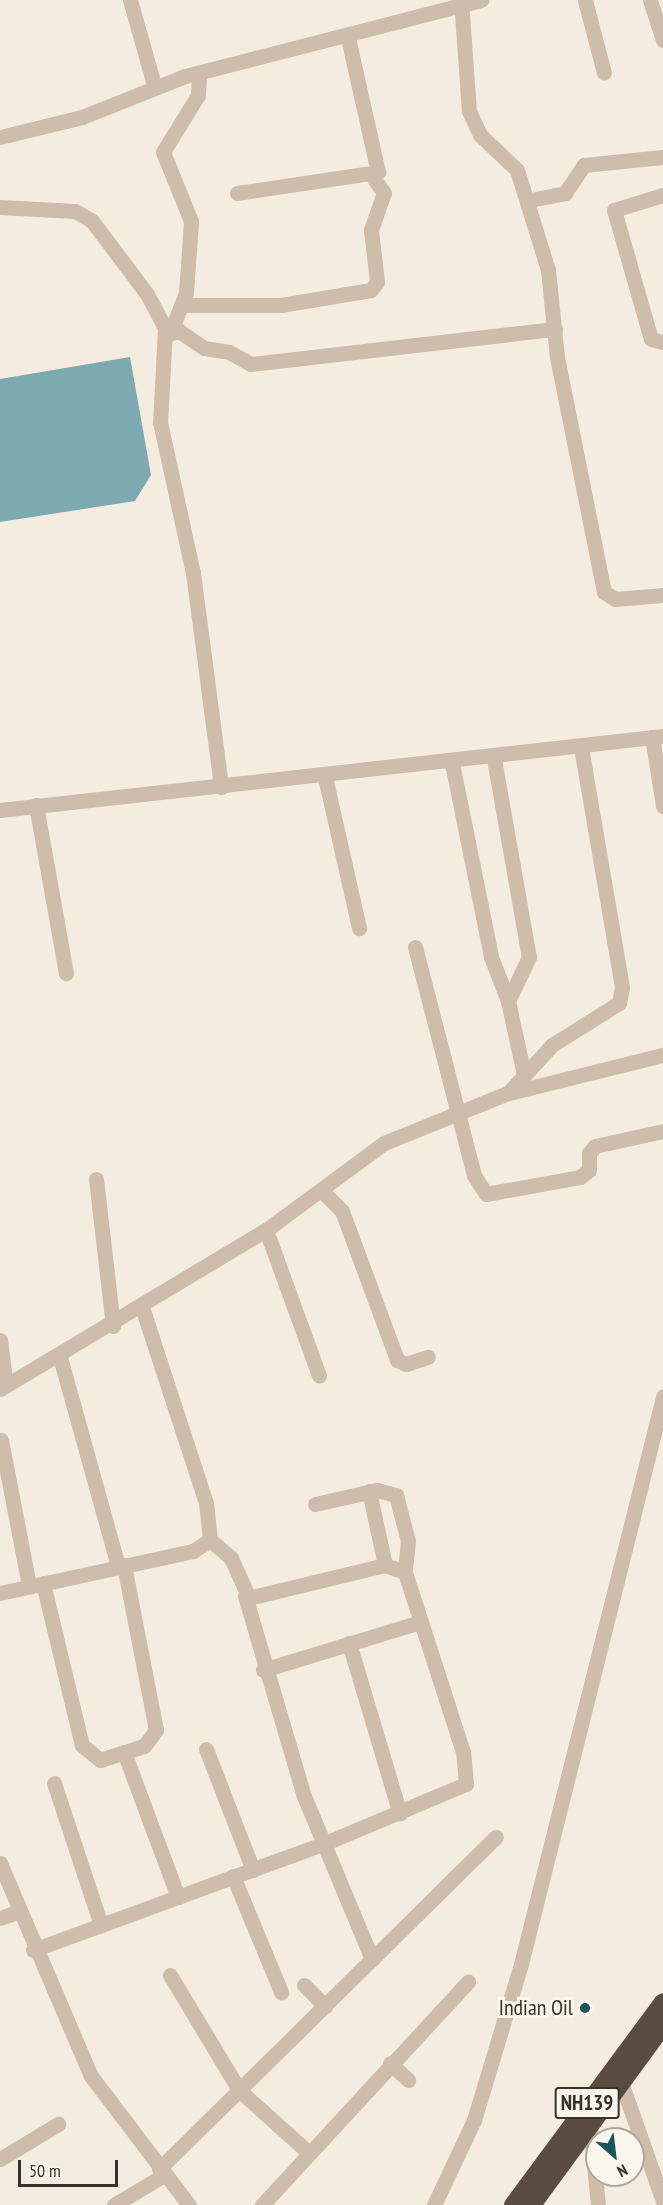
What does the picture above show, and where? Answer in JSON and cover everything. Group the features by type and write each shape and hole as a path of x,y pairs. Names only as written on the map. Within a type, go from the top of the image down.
{"highway":[{"name":"NH139","path":"513,2205 663,2002"},
{"name":"NH139","path":"533,2205 663,2026"}],"street":[{"path":"130,0 154,85"},
{"path":"0,137 82,117 154,85 348,38 461,2 480,0"},
{"path":"585,0 604,73"},
{"path":"650,0 663,40"},
{"path":"461,2 469,111 480,135 512,162 530,200 555,329 583,504 604,592 615,599 663,595"},
{"path":"348,38 379,164 372,176"},
{"path":"199,73 198,95 163,152 167,171 190,212 182,305 168,334 160,422 193,573 221,787"},
{"path":"530,200 565,194 584,165 663,157"},
{"path":"237,193 372,176"},
{"path":"182,305 219,309 256,301 276,306 371,290 377,282 371,230 384,193 372,176"},
{"path":"663,195 614,210 651,339 663,342"},
{"path":"0,207 75,211 92,221 147,294 168,334"},
{"path":"168,334 181,332 204,348 229,352 251,364 555,329"},
{"path":"0,810 494,759 657,737 663,806"},
{"path":"508,1094 547,1050 607,1015 623,995 581,746"},
{"path":"494,759 529,957 508,1001"},
{"path":"452,763 491,957 508,1001 524,1076"},
{"path":"325,777 359,928"},
{"path":"36,805 66,973"},
{"path":"416,947 457,1114 477,1183 493,1195 580,1178 589,1170 589,1153 595,1146 663,1131"},
{"path":"0,1340 3,1388 113,1326 266,1230 384,1143 508,1094 663,1055"},
{"path":"96,1179 113,1326"},
{"path":"321,1190 342,1211 397,1360 406,1364 428,1357"},
{"path":"266,1230 319,1376"},
{"path":"142,1307 206,1503 210,1540 231,1558 245,1596 263,1670 323,1844 372,1959"},
{"path":"1,1440 36,1584 82,1745 93,1759 144,1746 156,1730 121,1565 60,1357"},
{"path":"434,2205 474,2120 521,1964 663,1397"},
{"path":"33,1950 400,1814 458,1790 469,1775 405,1572 408,1541 399,1502 388,1490 369,1491 315,1504"},
{"path":"369,1491 385,1565"},
{"path":"0,1593 193,1551 210,1540"},
{"path":"245,1596 266,1597 385,1565 405,1572"},
{"path":"263,1670 420,1622"},
{"path":"349,1643 400,1814"},
{"path":"206,1749 253,1870"},
{"path":"124,1752 178,1897"},
{"path":"54,1783 101,1925"},
{"path":"114,2205 128,2201 161,2172 239,2090 495,1837"},
{"path":"0,1863 33,1950 91,2076 161,2172 189,2205"},
{"path":"233,1876 281,1992"},
{"path":"0,1918 17,1912"},
{"path":"170,1975 239,2090 309,2153"},
{"path":"262,2205 390,2063 468,1982"},
{"path":"304,1985 324,2006"},
{"path":"390,2063 408,2080"},
{"path":"621,2082 663,2200"},
{"path":"0,2160 58,2124"},
{"path":"590,2125 598,2205"}],"water":[{"path":"130,357 151,475 135,501 0,522 0,379"}],"place":[{"name":"Indian Oil","path":"585,2008"}]}
